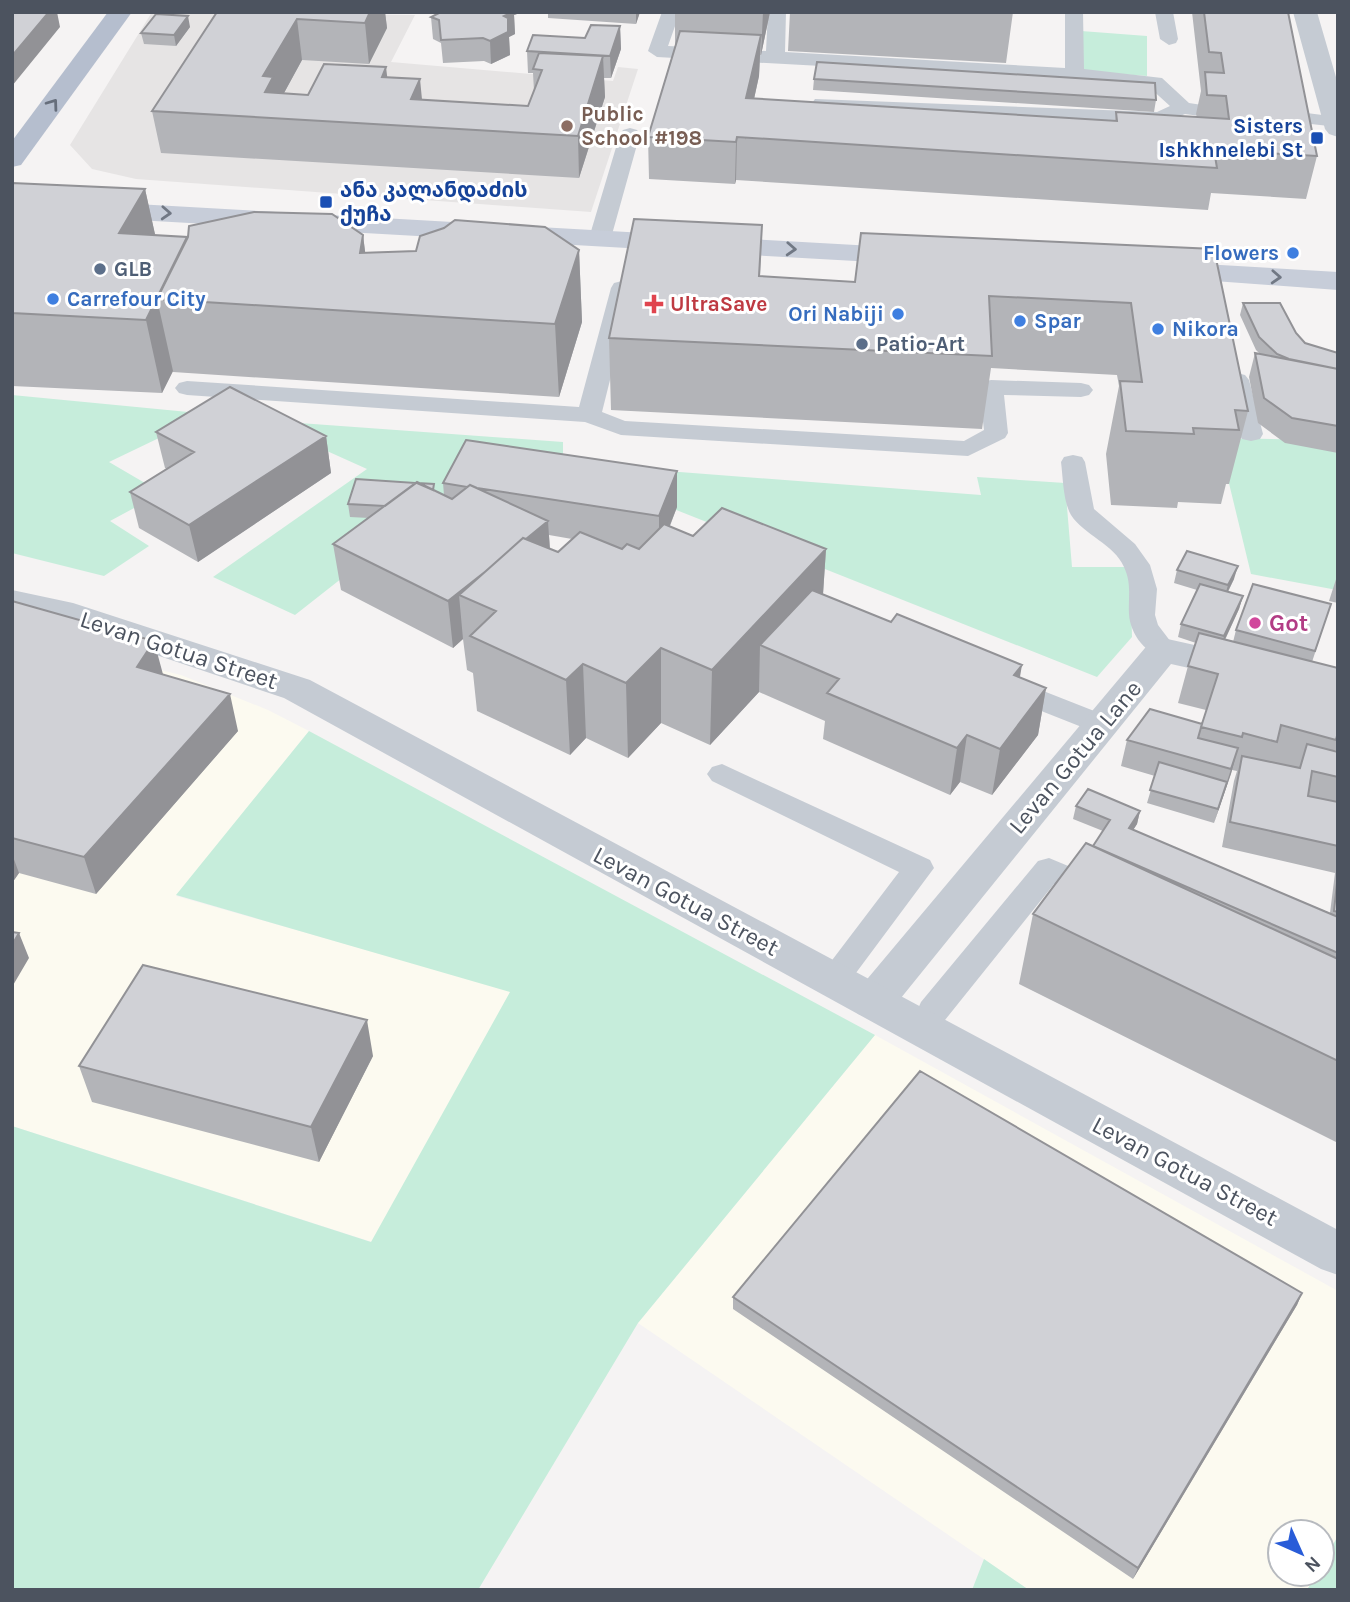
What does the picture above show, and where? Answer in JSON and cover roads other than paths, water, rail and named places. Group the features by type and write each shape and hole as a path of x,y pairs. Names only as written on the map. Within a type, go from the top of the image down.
{"main road":[{"path":"12,159 120,12"},
{"path":"15,202 937,257"},
{"path":"1145,270 1216,286 1338,281"}],"street":[{"path":"1306,12 1333,96 1337,126"},
{"name":"Levan Gotua Street","path":"12,600 61,611 297,689 1338,1254"},
{"path":"1163,650 1338,689"},
{"name":"Levan Gotua Lane","path":"873,1002 1163,650"}],"lane":[{"path":"671,12 657,51 1075,74 1155,82 1183,108"},
{"path":"775,58 777,12"},
{"path":"1074,12 1075,74"},
{"path":"1164,12 1169,39"},
{"path":"822,103 1160,118 1183,108 1215,111"},
{"path":"1291,117 1337,126"},
{"path":"600,238 630,134"},
{"path":"589,415 634,239"},
{"path":"1232,359 1251,434"},
{"path":"187,388 589,415 621,428 968,449 996,433 990,387 1081,390"},
{"path":"1073,462 1082,512 1126,550 1137,565 1144,589 1142,615 1145,627 1163,650"},
{"path":"982,676 1102,725"},
{"path":"722,774 919,868 833,980"},
{"path":"933,1011 1049,869 1124,903"}],"place":[{"name":"Public School #198","path":"567,126"},
{"name":"Sisters Ishkhnelebi St","path":"1317,138"},
{"name":"ანა კალანდაძის ქუჩა","path":"326,202"},
{"name":"Flowers","path":"1293,253"},
{"name":"GLB","path":"100,269"},
{"name":"Carrefour City","path":"53,299"},
{"name":"UltraSave","path":"654,304"},
{"name":"Ori Nabiji","path":"898,314"},
{"name":"Spar","path":"1020,321"},
{"name":"Nikora","path":"1158,329"},
{"name":"Patio-Art","path":"862,344"},
{"name":"Got","path":"1255,623"}]}
